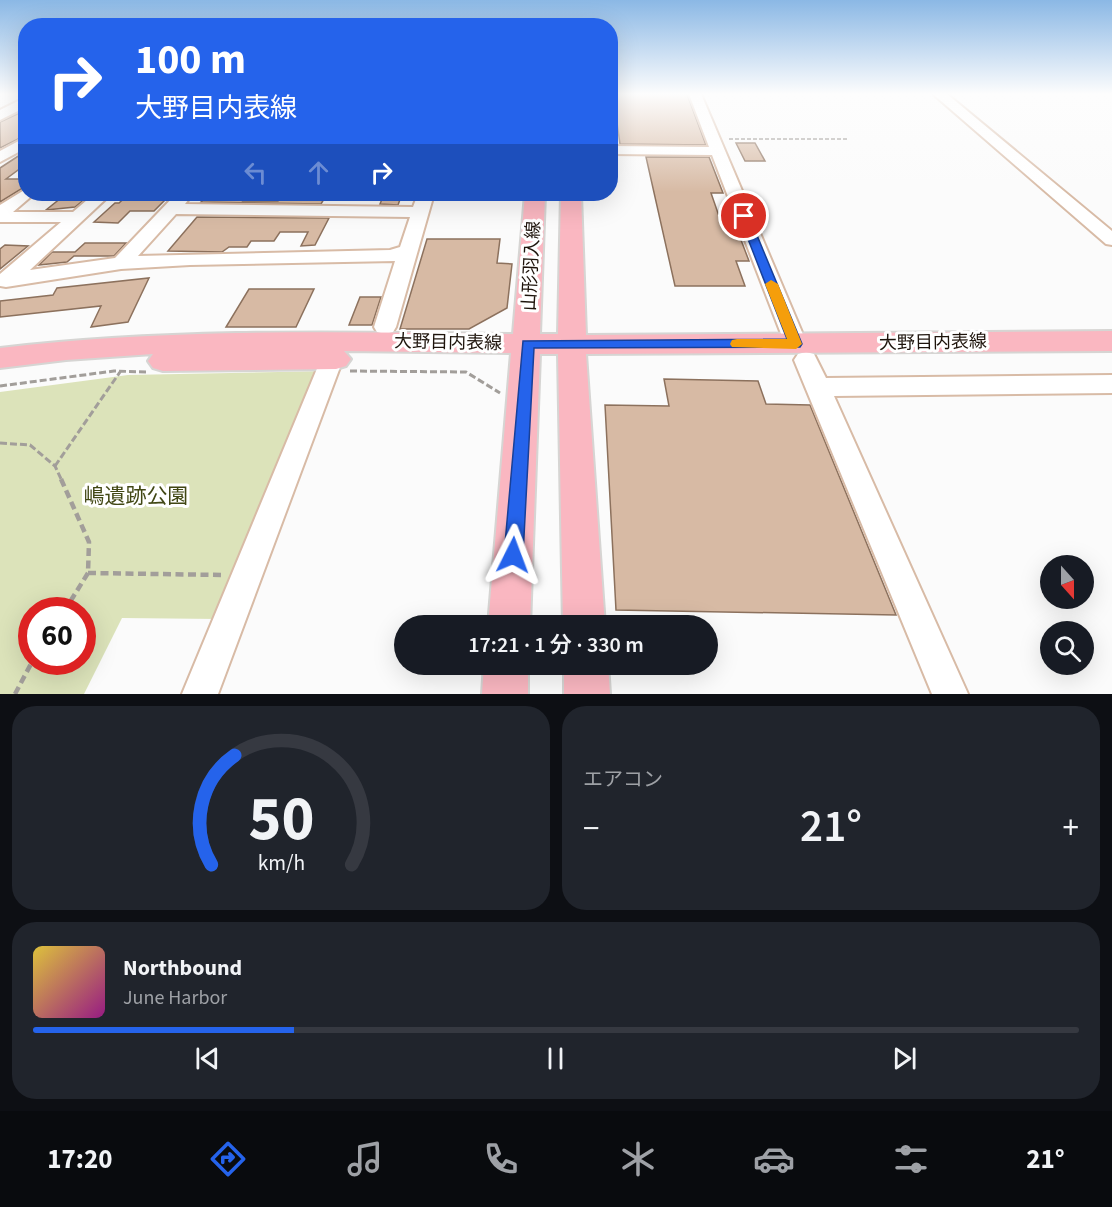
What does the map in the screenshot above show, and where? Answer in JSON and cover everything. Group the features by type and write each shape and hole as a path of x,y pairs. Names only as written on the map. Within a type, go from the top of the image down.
{"main road":[{"name":"山形羽入線","path":"510,615 534,201"},
{"path":"571,201 572,352 584,615"},
{"name":"大野目内表線","path":"0,358 87,347 262,339 526,353"},
{"name":"大野目内表線","path":"801,352 1112,340"},
{"name":"大野目内表線","path":"0,374 122,361 332,359 572,352 801,352 1112,357"},
{"path":"505,694 506,675"},
{"path":"586,675 587,694"}],"street":[{"path":"708,126 801,352 950,694"},
{"path":"977,126 1112,240"},
{"path":"618,150 716,145"},
{"path":"0,158 18,146"},
{"path":"0,215 18,200"},
{"path":"3,281 95,201"},
{"path":"121,263 178,201"},
{"path":"252,210 259,201"},
{"path":"332,211 337,201"},
{"path":"385,327 424,201"},
{"path":"171,209 420,212"},
{"path":"0,215 76,217"},
{"path":"3,281 121,263 237,257 393,256 408,250"},
{"path":"200,694 332,359"},
{"path":"818,387 1112,384"}],"path":[{"path":"716,145 847,139"},
{"path":"55,466 120,372"},
{"path":"0,443 30,445 55,466 89,542 88,573 73,597"},
{"path":"88,573 248,575"},
{"path":"15,694 26,675"}],"green space":[{"name":"嶋遺跡公園","path":"328,371 218,619 122,618 96,670 96,597 18,597 18,675 94,675 84,694 0,694 0,392 128,375"}],"building":[{"path":"0,126 18,126 18,139 0,148"},
{"path":"618,126 699,126 706,145 620,144"},
{"path":"736,143 755,143 765,161 745,161"},
{"path":"18,156 18,170 6,179 18,179 18,191 0,202 0,168"},
{"path":"646,157 709,157 723,193 711,193 720,219 733,219 749,261 736,261 745,286 675,286"},
{"path":"57,201 82,201 75,207 46,210"},
{"path":"121,201 164,201 154,211 130,211 118,223 94,222 115,203"},
{"path":"202,201 323,201 321,204"},
{"path":"381,201 399,201 398,205 380,204"},
{"path":"197,217 329,218 315,245 301,246 308,232 280,232 274,241 251,241 247,247 229,247 222,252 168,251"},
{"path":"427,239 500,239 497,263 512,264 507,308 469,329 400,329"},
{"path":"85,243 126,243 114,256 74,256 67,262 39,265 52,252 75,252"},
{"path":"5,245 28,246 0,269 0,249"},
{"path":"149,278 128,322 91,327 101,306 0,317 0,301 53,295 57,288"},
{"path":"249,289 314,289 296,327 226,327"},
{"path":"360,297 381,297 372,325 349,325"},
{"path":"664,379 758,381 766,404 810,405 896,615 616,610 605,405 669,406"}],"slow traffic":[{"path":"737,344 796,344 771,284"}],"route":[{"path":"513,555 527,344 796,344 744,216"}]}
